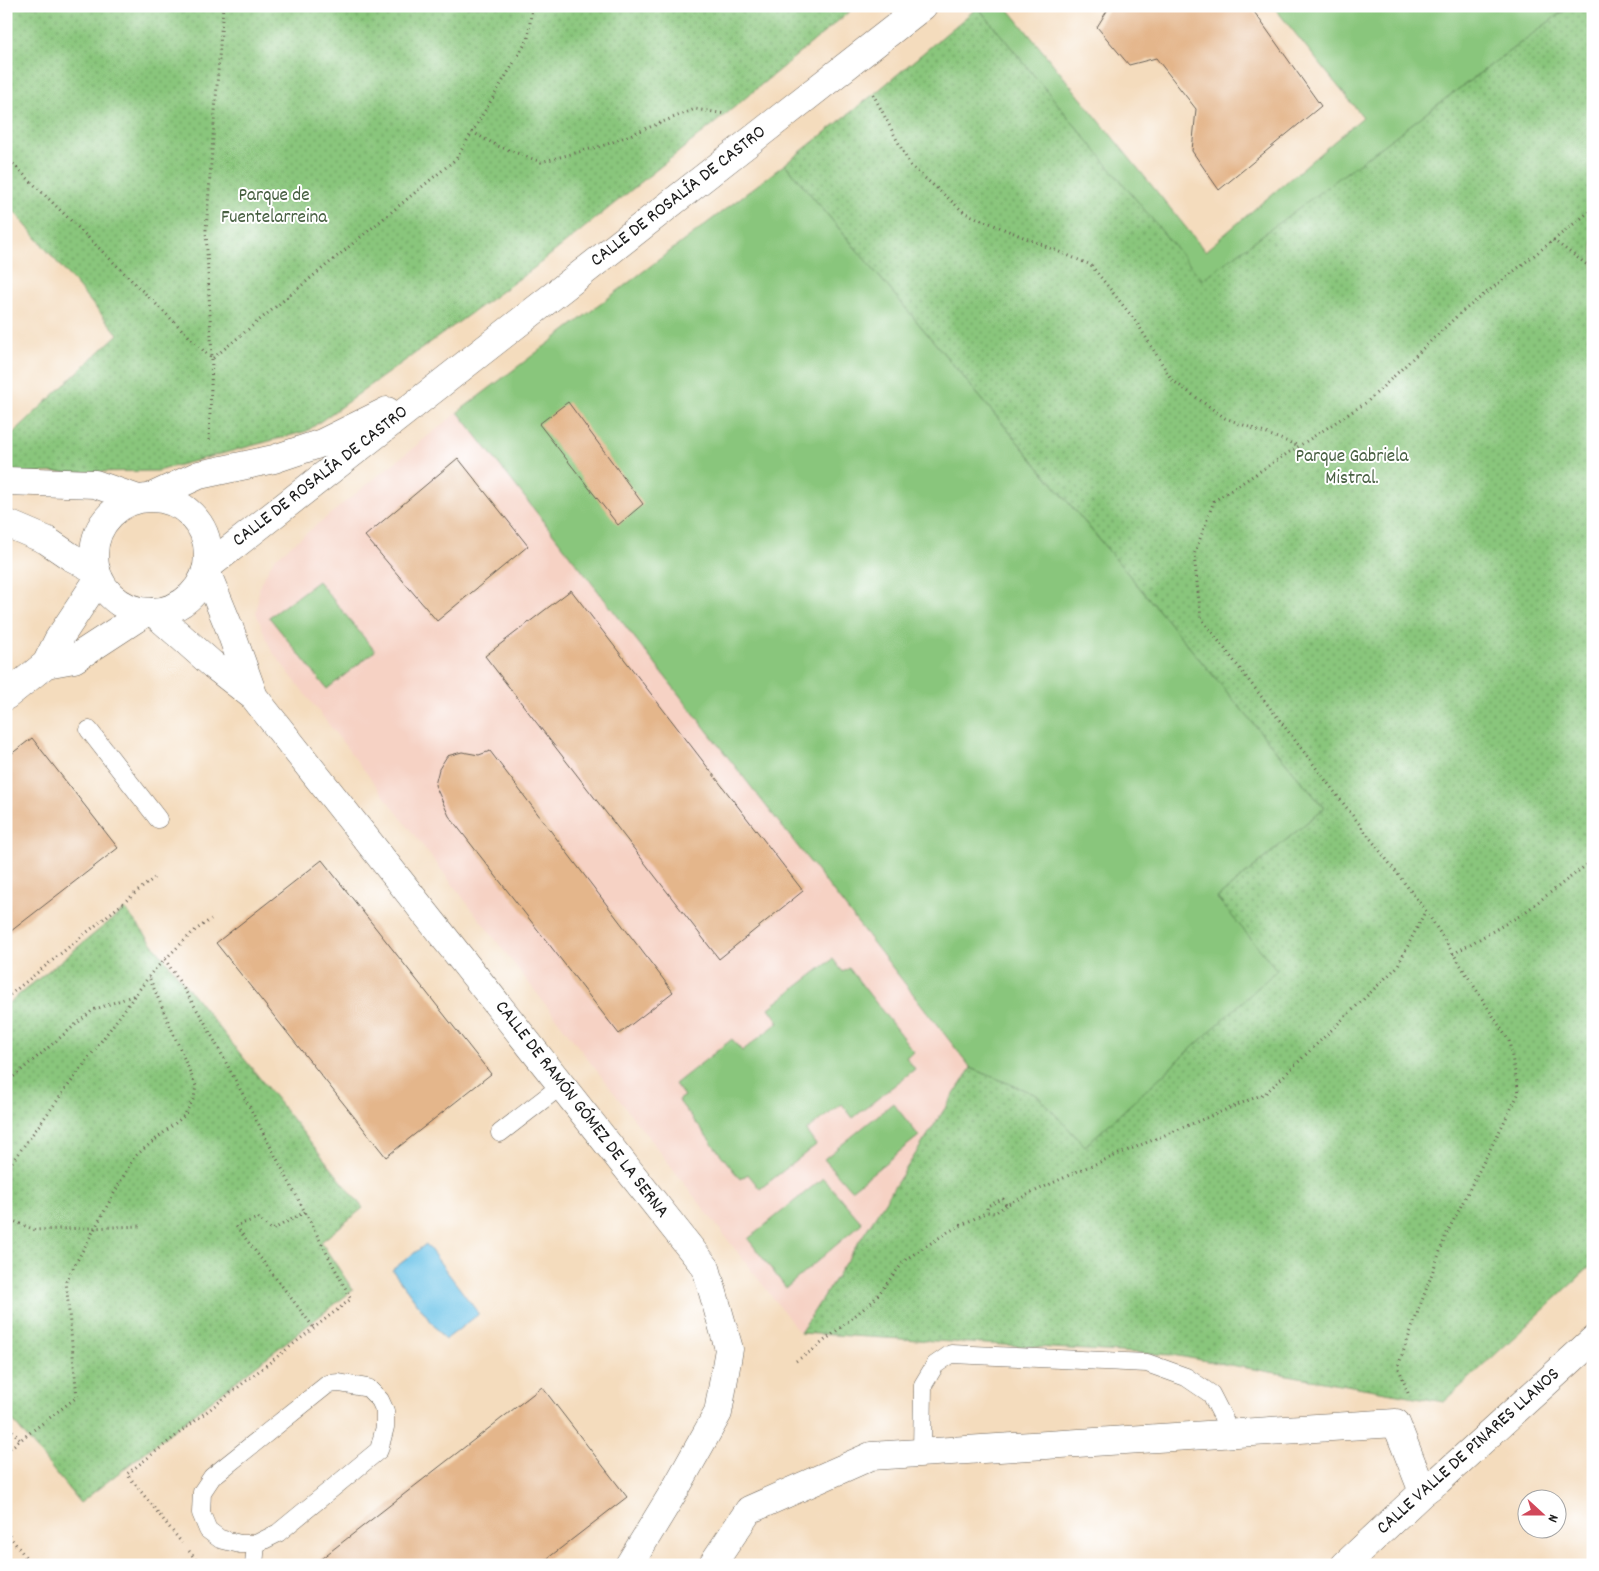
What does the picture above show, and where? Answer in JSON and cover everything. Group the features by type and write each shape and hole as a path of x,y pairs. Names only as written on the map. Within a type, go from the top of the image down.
{"street":[{"name":"CALLE DE ROSALÍA DE CASTRO","path":"207,569 923,6"},
{"name":"CALLE DE ROSALÍA DE CASTRO","path":"143,498 199,475 274,459 322,443 436,388"},
{"path":"6,481 95,484 143,498 170,501 187,511 201,527 208,546 207,569 198,589 184,602 166,611 149,612 117,601 97,574 46,540 6,523"},
{"path":"6,696 46,664 97,574 94,552 100,528 116,510 143,498"},
{"name":"CALLE DE RAMÓN GÓMEZ DE LA SERNA","path":"207,569 254,697"},
{"path":"46,664 74,659 149,612"},
{"name":"CALLE DE RAMÓN GÓMEZ DE LA SERNA","path":"149,612 254,697 706,1268 730,1348 718,1413 676,1488 629,1565"},
{"name":"CALLE VALLE DE PINARES LLANOS","path":"1345,1565 1423,1492 1439,1480 1593,1340"},
{"path":"712,1565 749,1510 871,1456 1396,1423 1423,1492"}],"lane":[{"path":"89,730 158,819"},
{"path":"500,1133 562,1085"},
{"path":"922,1454 923,1385 935,1365 952,1354 1147,1363 1186,1377 1211,1394 1231,1433"},
{"path":"339,1383 368,1388 380,1400 385,1411 385,1427 379,1450 278,1533 256,1544 240,1544 220,1539 208,1530 201,1513 202,1492 212,1477 328,1384 339,1383"},
{"path":"254,1565 256,1544"}],"path":[{"path":"6,113 9,104 7,6"},
{"path":"209,448 212,360 206,230 223,6"},
{"path":"212,360 456,159 528,39 532,6"},
{"path":"874,94 910,165 965,213 1091,265 1138,323 1172,380 1225,418 1298,446"},
{"path":"472,132 498,146 541,162 605,145 694,109 726,114"},
{"path":"6,157 212,360"},
{"path":"1411,1402 1398,1366 1446,1235 1519,1093 1509,1041 1426,911 1201,618 1194,555 1214,501 1367,402 1458,315 1593,209"},
{"path":"1553,240 1593,268"},
{"path":"1453,954 1521,915 1593,860"},
{"path":"6,998 154,878"},
{"path":"796,1361 813,1350 873,1301 906,1259 948,1232 987,1212 995,1213 1006,1205 1078,1172 1266,1093 1396,967 1426,911"},
{"path":"6,1170 149,977 193,932 211,919"},
{"path":"165,960 204,1020 351,1299 127,1474 200,1565"},
{"path":"6,1451 77,1397 66,1281 134,1157 184,1116 194,1098 196,1086 149,977"},
{"path":"6,1083 93,1010 135,995"},
{"path":"987,1212 987,1206 1003,1200 1006,1205"},
{"path":"305,1212 272,1230 258,1218 236,1226 314,1328"},
{"path":"6,1218 35,1230 140,1226"},
{"path":"6,1423 20,1440"},
{"path":"6,1532 32,1565"}],"shaded area":[{"path":"458,412 971,1068 800,1333 271,650 256,613 260,584 274,559"}],"green space":[{"name":"Parque de Fuentelarreina","path":"6,6 856,6 726,114 534,268 307,431 157,471 6,473 6,440 118,334 6,202"},
{"path":"1006,6 1205,251 1363,117 1273,6 1570,6 1202,280 978,7"},
{"name":"Parque Gabriela Mistral.","path":"1570,6 1593,6 1593,1264 1444,1402 1172,1355 800,1333 971,1068 1037,1095 1085,1146 1276,970 1217,898 1324,808 785,164 874,94 978,7 1202,279"},
{"path":"785,164 1324,808 1217,898 1277,970 1085,1146 1037,1095 971,1068 458,412"},
{"path":"318,581 375,651 327,689 269,617"},
{"path":"125,909 363,1208 321,1242 353,1290 80,1503 6,1412 6,1005"},
{"path":"833,959 843,972 849,968 914,1052 906,1057 915,1069 853,1118 842,1104 806,1131 816,1145 760,1189 748,1174 740,1179 678,1100 684,1096 675,1084 732,1039 742,1051 779,1022 769,1008"},
{"path":"893,1103 919,1136 851,1190 824,1159"},
{"path":"823,1178 862,1223 786,1288 748,1239"}],"water":[{"path":"426,1244 479,1314 445,1340 392,1270"}],"building":[{"path":"1110,6 1250,6 1321,106 1219,190 1192,151 1196,109 1156,58 1129,65 1097,27"},
{"path":"568,402 643,504 618,525 539,424"},
{"path":"458,458 528,546 437,621 365,536"},
{"path":"571,590 803,891 719,959 485,656"},
{"path":"32,738 118,848 6,935 6,758"},
{"path":"490,751 673,992 619,1034 449,816 435,785 439,769 447,756 462,752 479,755"},
{"path":"322,860 491,1074 386,1157 216,943"},
{"path":"542,1387 627,1497 539,1565 313,1565"}]}
